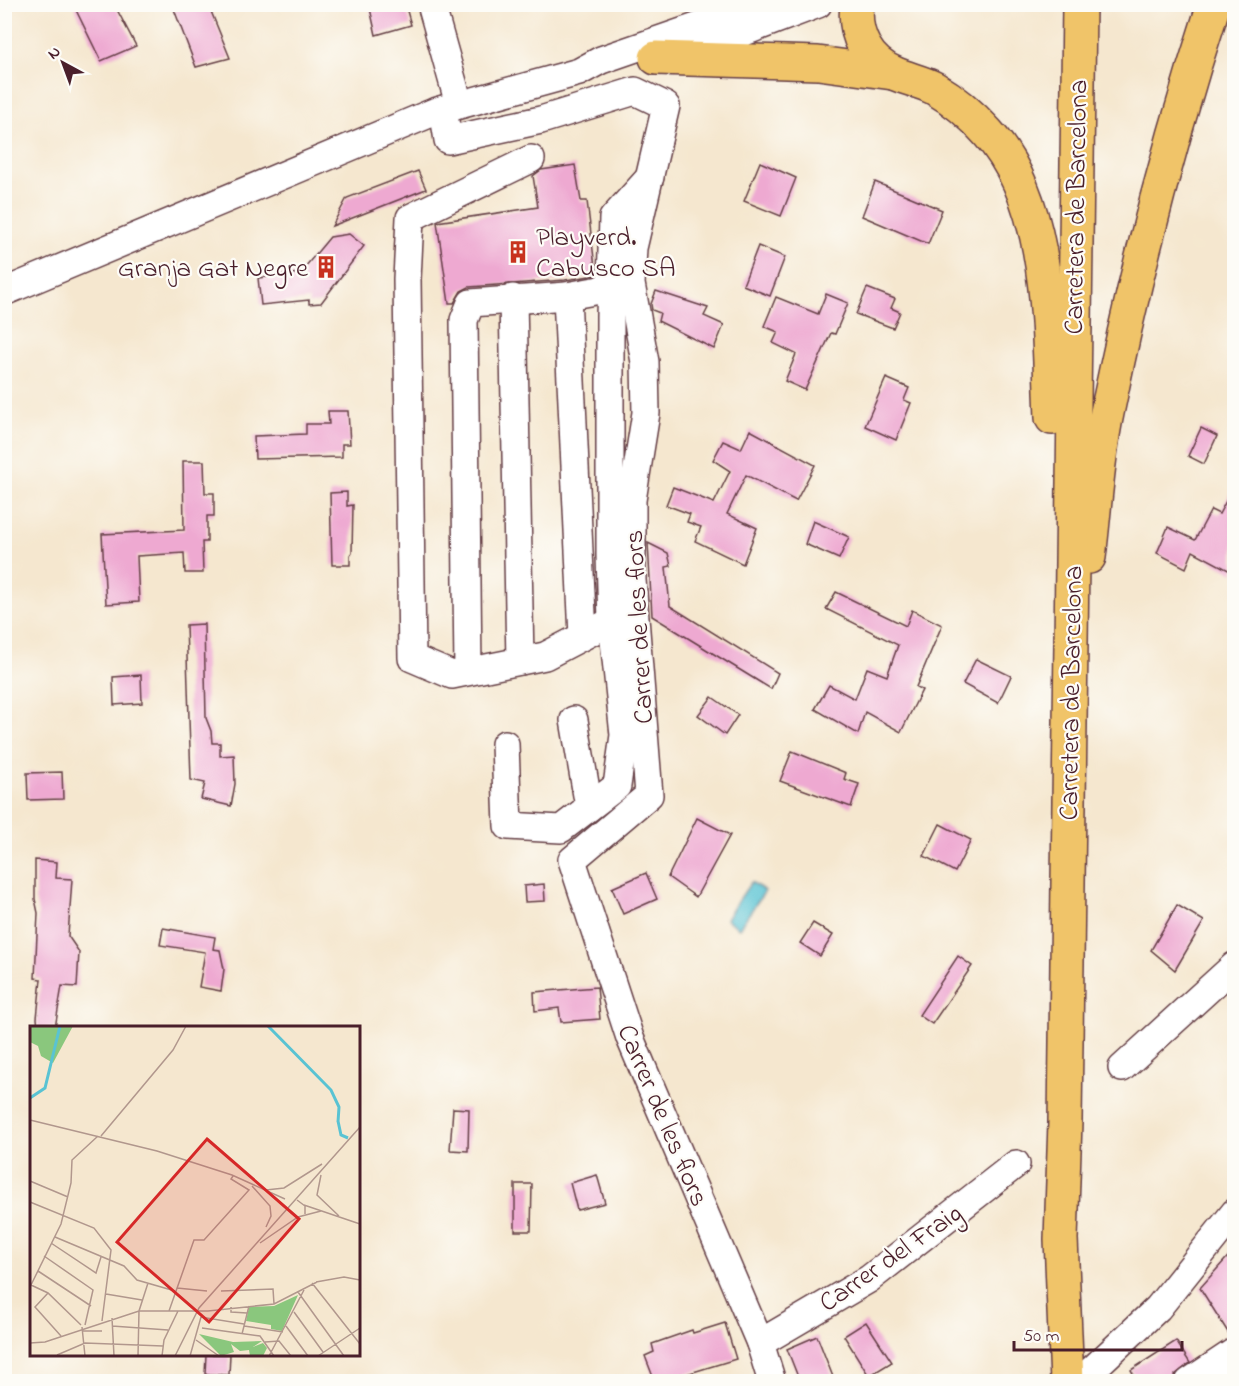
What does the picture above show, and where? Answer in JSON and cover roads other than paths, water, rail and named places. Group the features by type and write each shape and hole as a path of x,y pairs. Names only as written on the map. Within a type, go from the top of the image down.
{"highway":[{"path":"857,4 855,19 867,52 893,73"},
{"name":"Carretera de Barcelona","path":"1067,1382 1061,1239 1078,4"},
{"path":"1069,705 1106,415 1158,189 1214,4"},
{"path":"656,58 818,63 893,73 933,88 962,108 986,131 1006,155 1020,181 1040,256 1048,334 1069,705"}],"street":[{"path":"431,4 451,106"},
{"path":"4,292 451,106 579,72 601,60 763,4"},
{"path":"579,72 590,74 715,43 818,4"},
{"name":"Carrer de les flors","path":"451,106 448,140 541,120 635,91 666,106 633,248 631,284 645,362 646,413 632,500 632,580 649,795 573,860 630,1038 760,1343"},
{"path":"531,159 410,218 407,279 412,658 452,675 545,656 612,621"},
{"path":"505,744 508,826 561,829 616,786 624,735 612,621 610,288 613,218 651,176"},
{"path":"468,671 464,320 471,303 513,298 567,296 610,288"},
{"path":"567,296 583,636"},
{"path":"513,298 520,661"},
{"path":"574,720 589,807"},
{"path":"1122,1068 1234,966"},
{"name":"Carrer del Fraig","path":"760,1343 869,1279 1016,1164"},
{"path":"1079,1382 1158,1308 1234,1213"},
{"path":"760,1343 765,1380"},
{"path":"1189,1382 1234,1352"}],"water":[{"path":"751,882 765,891 739,928 726,919"}],"place":[{"name":"Playverd. Cabusco SA","path":"518,252"},
{"name":"Granja Gat Negre","path":"326,267"}]}
